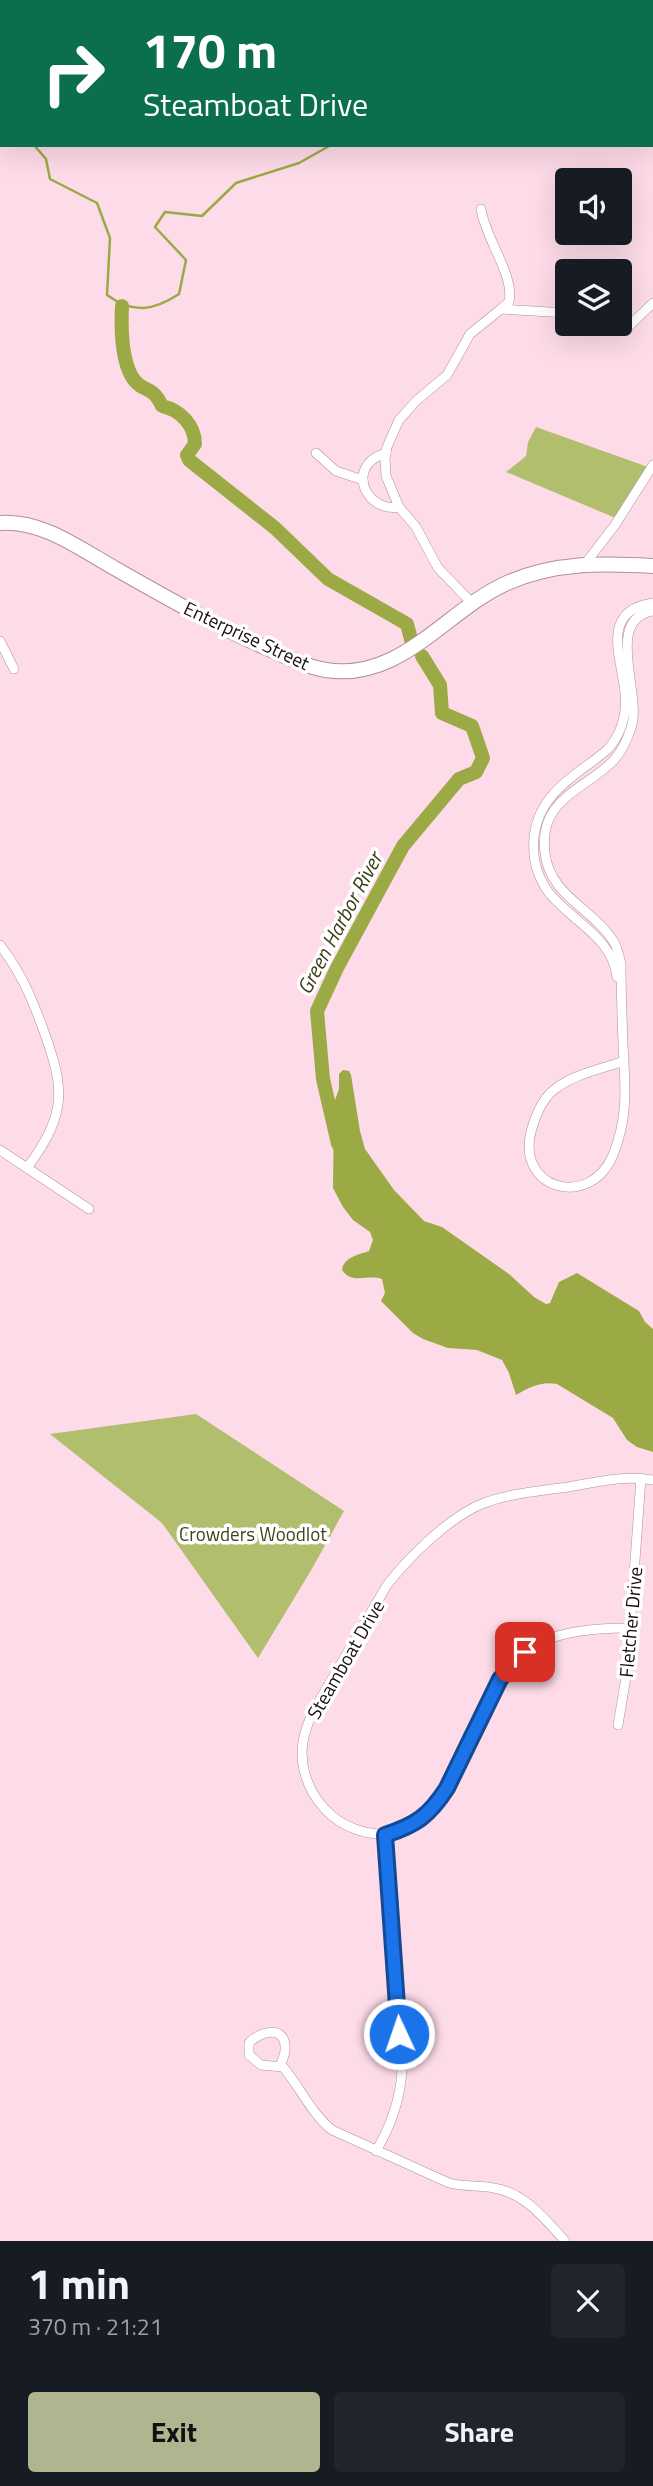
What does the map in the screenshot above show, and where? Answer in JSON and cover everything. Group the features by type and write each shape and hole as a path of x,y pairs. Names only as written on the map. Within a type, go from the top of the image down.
{"main road":[{"name":"Enterprise Street","path":"0,523 24,524 49,532 225,629 291,659 326,670 355,671 389,660 422,642 473,604 510,582 547,570 585,564 653,566"}],"street":[{"path":"473,604 438,568 416,527 399,507 386,475 386,453 394,429 405,412 447,375 470,334 509,302 510,291 486,232 481,209"},
{"path":"632,323 653,303"},
{"path":"501,309 555,312"},
{"path":"316,453 336,471 363,480"},
{"path":"386,453 369,463 363,480 368,495 378,504 384,508 399,507"},
{"path":"585,564 653,465"},
{"path":"622,1010 617,970 609,952 546,889 538,873 534,838 538,820 551,796 614,760 633,717 634,696 626,672 619,627 635,607 653,603"},
{"path":"622,650 632,624 642,613 653,611"},
{"path":"0,641 14,669"},
{"path":"571,785 547,825 544,838 545,856 558,886 600,926 616,946 621,964 627,1088 624,1114 614,1154 608,1166 600,1174 580,1185 568,1188 547,1182 533,1167 529,1156 531,1131 540,1106 549,1094 565,1082 624,1061"},
{"path":"535,857 545,856"},
{"path":"591,932 600,926"},
{"path":"0,945 18,969 32,997 54,1054 59,1079 59,1103 54,1125 27,1168"},
{"path":"0,1150 89,1209"},
{"name":"Steamboat Drive","path":"385,1835 362,1832 346,1826 327,1811 307,1782 301,1760 307,1724 387,1586 438,1533 482,1504 521,1493 619,1478 653,1480"},
{"name":"Fletcher Drive","path":"618,1725 631,1628 641,1478"},
{"path":"376,2151 395,2109 402,2071 385,1835 415,1824 438,1802 487,1702 516,1659 534,1646 567,1633 631,1628"},
{"path":"280,2066 285,2052 282,2038 274,2032 264,2032 249,2043 249,2055 261,2065 280,2066 300,2088 325,2124 339,2134 449,2183 509,2192 534,2208 565,2241"}],"green space":[{"path":"536,427 648,467 618,519 506,472 526,456 528,442"},
{"name":"Crowders Woodlot","path":"196,1414 344,1511 258,1658 162,1523 50,1434"}],"shaded area":[{"path":"343,1070 349,1071 351,1075 365,1149 394,1190 424,1221 442,1227 546,1304 550,1303 559,1282 577,1273 639,1311 653,1329 653,1452 637,1447 627,1440 613,1418 557,1384 536,1385 516,1395 502,1360 477,1350 448,1348 423,1339 413,1333 381,1301 385,1293 382,1279 350,1277 342,1270 349,1259 369,1251 373,1240 370,1232 353,1220 343,1207 333,1188 334,1103 339,1089 339,1074"}],"waterway":[{"path":"36,147 46,159 50,179 97,203 110,238 107,295 134,308 152,307 179,294 186,260 155,227 165,212 202,216 236,183 299,163 327,147"},
{"name":"Green Harbor River","path":"122,306 123,345 130,374 139,385 152,392 162,406 185,419 195,444 187,455 189,460 275,528 328,579 407,624 412,643"},
{"name":"Green Harbor River","path":"338,1144 323,1079 317,1011 337,968 403,846 459,779 476,772 483,758 472,726 442,713 440,685 422,656"}],"route":[{"path":"399,2034 385,1835 415,1824 438,1802 500,1679 525,1652"}]}
